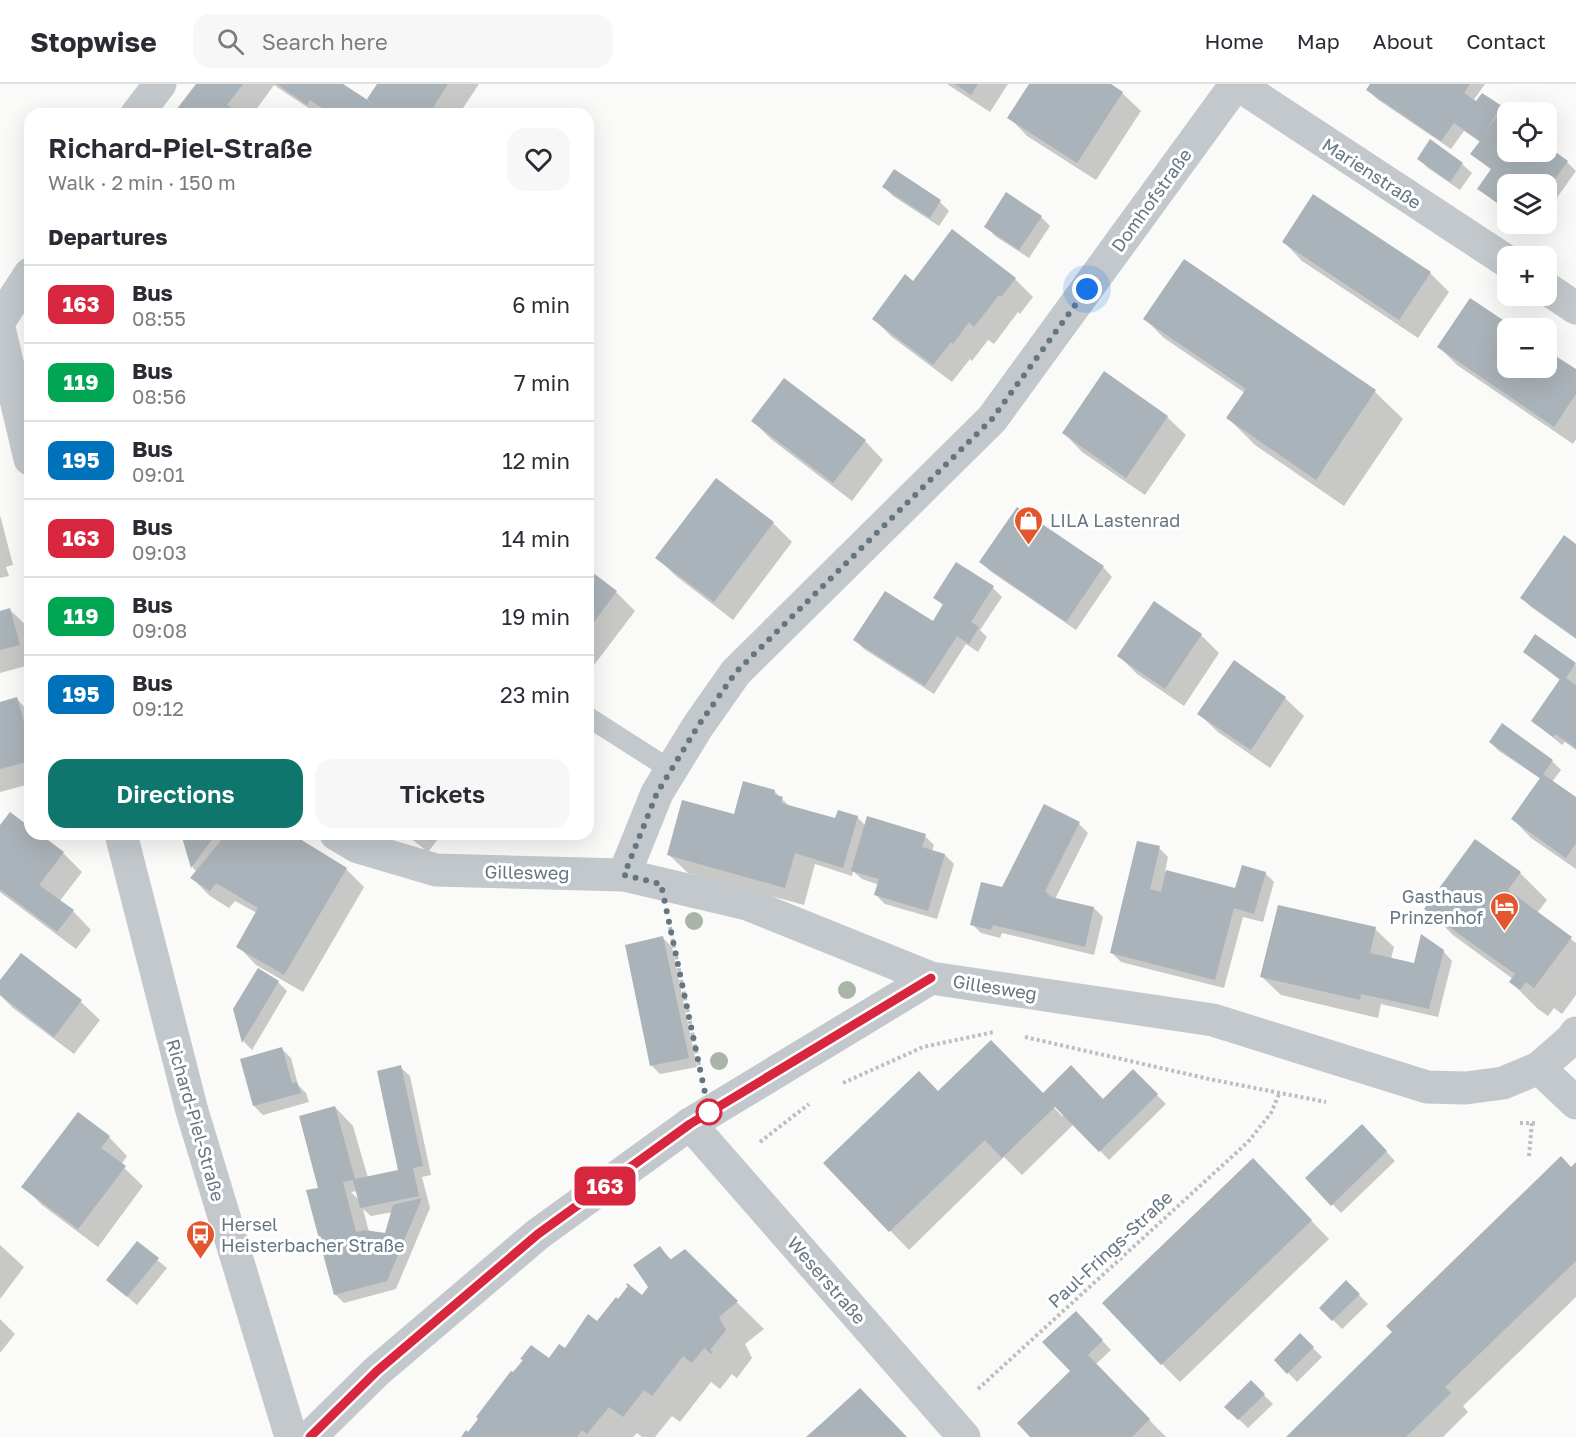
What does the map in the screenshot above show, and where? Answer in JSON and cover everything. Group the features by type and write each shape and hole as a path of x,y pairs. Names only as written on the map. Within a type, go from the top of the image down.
{"street":[{"path":"142,108 160,84"},
{"name":"Marienstraße","path":"1237,84 1497,255"},
{"name":"Domhofstraße","path":"624,875 657,793 698,726 736,672 992,419 1237,84"},
{"path":"0,320 24,283"},
{"path":"1557,295 1576,308"},
{"path":"0,332 24,434"},
{"name":"Richard-Piel-Straße","path":"123,840 192,1111 291,1437"},
{"name":"Gillesweg","path":"346,840 358,847 436,870 624,875 747,904 931,978 1214,1020 1427,1087 1466,1088 1503,1083 1539,1068 1576,1033"},
{"path":"310,1437 377,1371 538,1234 699,1118 931,978"},
{"path":"1539,1068 1576,1103"},
{"name":"Weserstraße","path":"699,1118 728,1167 956,1427"}],"lane":[{"path":"594,721 671,770"}],"path":[{"path":"661,884 699,1118"},
{"path":"834,1088 923,1047 998,1031"},
{"path":"1020,1036 1209,1079 1334,1104"},
{"name":"Paul-Frings-Straße","path":"956,1427 1248,1142 1271,1113 1280,1092"},
{"path":"728,1167 815,1099"},
{"path":"1529,1156 1532,1122"},
{"path":"1510,1123 1543,1123"}],"building":[{"path":"196,84 243,84 227,105 231,108 178,108"},
{"path":"277,84 343,84 380,108 321,108 310,100 307,105"},
{"path":"377,84 448,84 433,108 380,108 367,99"},
{"path":"955,84 978,84 971,95"},
{"path":"1029,84 1111,84 1123,92 1077,163 1007,118"},
{"path":"1370,84 1470,84 1464,93 1476,101 1482,93 1497,103 1497,114 1484,133 1497,116 1497,162 1557,162 1557,153 1568,161 1557,176 1557,174 1497,174 1497,203 1477,189 1491,169 1470,154 1480,141 1454,123 1441,141 1366,90"},
{"path":"1430,139 1463,163 1450,182 1417,159"},
{"path":"894,169 941,200 930,218 882,187"},
{"path":"1006,192 1042,216 1019,250 984,227"},
{"path":"1313,194 1431,272 1399,320 1282,242"},
{"path":"952,229 1016,278 1001,297 999,295 974,327 969,322 953,344 951,342 933,365 872,319 905,274 913,281"},
{"path":"1184,259 1376,390 1316,480 1226,418 1246,389 1143,319"},
{"path":"1470,298 1500,318 1497,318 1497,378 1557,378 1557,357 1576,369 1576,394 1554,427 1437,347"},
{"path":"1104,371 1168,416 1126,478 1062,433"},
{"path":"784,378 866,440 833,483 751,421"},
{"path":"716,478 774,522 714,602 655,558"},
{"path":"1017,507 1104,566 1066,622 979,562"},
{"path":"1564,535 1576,544 1576,638 1520,598"},
{"path":"956,562 994,586 971,622 979,627 969,644 957,636 925,686 853,640 885,591 933,621 943,604 933,598"},
{"path":"594,574 617,591 594,622"},
{"path":"1154,601 1202,634 1165,689 1117,656"},
{"path":"10,608 20,645 0,650 0,611"},
{"path":"1535,634 1576,663 1566,678 1576,685 1576,748 1555,734 1553,737 1531,721 1560,679 1523,652"},
{"path":"1234,660 1286,697 1251,750 1197,714"},
{"path":"17,697 24,722 24,763 0,769 0,702"},
{"path":"1502,723 1553,760 1543,774 1576,797 1576,843 1566,858 1511,819 1540,778 1489,742"},
{"path":"743,781 775,790 774,794 783,797 781,803 835,818 838,810 858,816 843,868 795,853 785,888 667,855 682,800 734,814"},
{"path":"1044,804 1080,822 1045,891 1051,897 1094,907 1085,947 993,925 991,930 970,925 981,882 1002,887"},
{"path":"10,812 24,822 24,840 48,840 64,852 39,885 74,910 57,932 0,889 0,825"},
{"path":"867,816 926,834 922,847 945,854 928,911 874,895 879,879 851,871"},
{"path":"1475,839 1521,872 1508,890 1572,937 1534,988 1526,982 1520,990 1509,982 1515,974 1424,909"},
{"path":"183,840 212,840 191,868"},
{"path":"221,840 302,840 347,868 284,975 236,947 258,908 216,883 210,891 190,878"},
{"path":"1137,841 1160,846 1150,889 1161,892 1166,870 1235,888 1242,865 1266,872 1254,914 1234,908 1215,980 1110,953"},
{"path":"1278,905 1376,927 1370,953 1414,963 1421,934 1444,950 1429,1009 1361,994 1360,1000 1260,977"},
{"path":"663,936 689,1058 650,1066 625,945"},
{"path":"21,953 82,1000 54,1037 0,995 0,980"},
{"path":"258,968 279,981 242,1043 233,1009"},
{"path":"991,1040 1043,1093 1071,1065 1103,1099 1133,1069 1158,1094 1099,1152 1055,1107 1002,1158 985,1140 889,1232 823,1163 919,1071 938,1091"},
{"path":"282,1047 292,1083 297,1082 301,1093 253,1106 240,1059"},
{"path":"401,1065 423,1166 413,1168 419,1196 360,1208 353,1180 343,1182 356,1232 365,1230 385,1233 393,1205 422,1198 387,1281 334,1295 306,1190 318,1188 299,1116 335,1106 355,1179 398,1170 377,1071"},
{"path":"78,1112 110,1136 101,1148 126,1166 78,1229 21,1187"},
{"path":"1362,1124 1387,1151 1331,1206 1305,1178"},
{"path":"1561,1156 1571,1167 1576,1162 1576,1261 1445,1387 1451,1393 1406,1437 1286,1437 1392,1332 1386,1326"},
{"path":"1253,1158 1312,1220 1161,1365 1102,1303"},
{"path":"137,1241 159,1258 127,1297 106,1280"},
{"path":"660,1246 670,1260 685,1249 738,1301 719,1317 726,1330 710,1350 713,1352 711,1354 704,1348 692,1363 683,1356 652,1396 644,1390 623,1417 609,1407 587,1434 582,1430 577,1437 461,1437 478,1419 476,1417 511,1371 513,1372 523,1360 520,1359 531,1345 549,1358 559,1344 565,1348 588,1314 597,1321 616,1297 618,1299 628,1286 627,1283 642,1295 648,1287 633,1265"},
{"path":"1346,1280 1360,1294 1332,1321 1319,1308"},
{"path":"1076,1311 1103,1340 1088,1355 1150,1419 1132,1437 1030,1437 1017,1423 1070,1371 1042,1342"},
{"path":"1300,1333 1314,1347 1287,1374 1274,1360"},
{"path":"1251,1380 1265,1394 1238,1420 1224,1407"},
{"path":"860,1388 907,1437 806,1437 823,1422"}],"bus line":[{"name":"163","path":"310,1437 377,1371 538,1234 690,1124 931,978"}],"place":[{"name":"LILA Lastenrad","path":"1029,546"},
{"name":"Gasthaus Prinzenhof","path":"1504,932"},
{"name":"Hersel Heisterbacher Straße","path":"200,1260"}],"route":[{"path":"709,1112 661,884 624,875 657,793 698,726 736,672 992,419 1087,289"}]}
